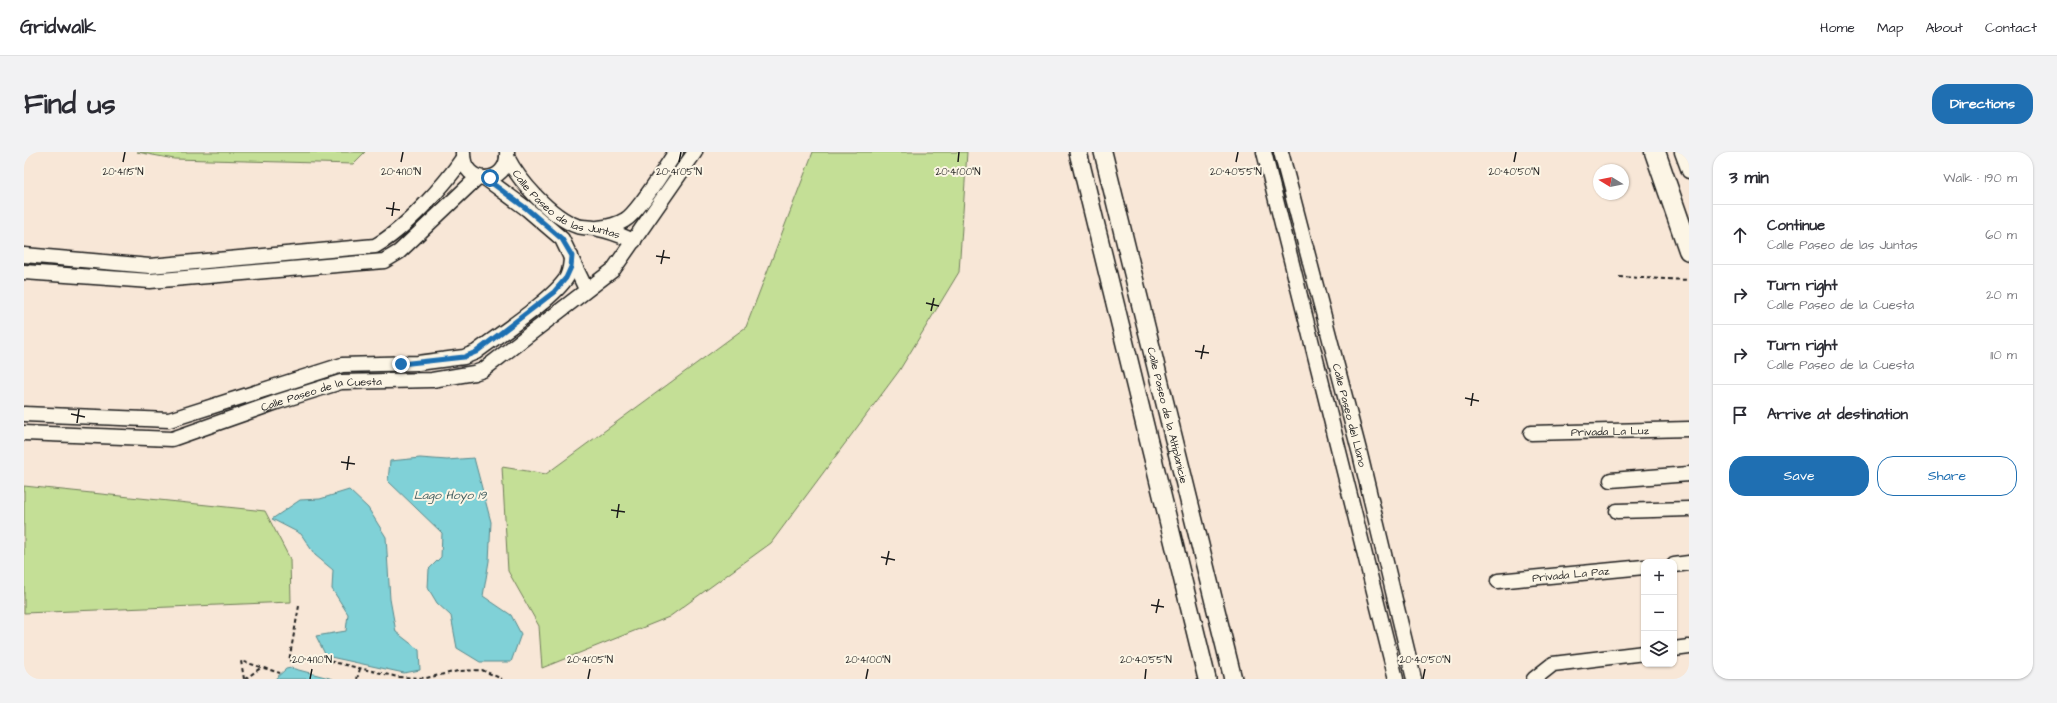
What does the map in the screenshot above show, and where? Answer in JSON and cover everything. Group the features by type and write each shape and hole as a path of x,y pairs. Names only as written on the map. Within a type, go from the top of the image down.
{"main road":[{"path":"1655,152 1688,242"}],"street":[{"path":"598,228 612,226 626,220 635,211 676,152"},
{"name":"Calle Paseo de la Cuesta","path":"24,433 172,439 277,402 341,382 432,380 474,373 482,370 586,289 600,282 613,270 695,152"},
{"name":"Calle Paseo del Llano","path":"1264,152 1396,679"},
{"name":"Calle Paseo del Llano","path":"1281,152 1360,454 1414,679"},
{"path":"1682,152 1689,171"},
{"path":"1103,153 1078,155 1150,442 1207,679"},
{"name":"Calle Paseo de la Altiplanicie","path":"1103,153 1233,679"},
{"path":"463,155 468,170 527,209 568,250 586,289"},
{"path":"24,255 150,266 375,246 389,239 452,175 463,155"},
{"path":"24,272 150,281 384,261 399,252 481,178 496,175 501,171 507,155"},
{"name":"Calle Paseo de las Juntas","path":"507,155 519,178 551,209 578,226 598,228 634,241"},
{"path":"568,250 578,226"},
{"name":"Calle Paseo de la Cuesta","path":"24,414 169,420 342,365 401,364 464,357 476,352 554,292 566,278 571,267 568,250"},
{"path":"184,263 186,278"},
{"path":"401,364 401,381"},
{"path":"147,438 148,419"},
{"name":"Privada La Luz","path":"1531,433 1689,429"},
{"path":"1150,442 1173,436"},
{"path":"1342,460 1360,454"},
{"path":"1611,480 1689,474"},
{"path":"1617,511 1689,508"},
{"path":"1677,564 1689,563"},
{"name":"Privada La Paz","path":"1498,582 1641,567"},
{"path":"1677,649 1689,648"},
{"path":"1534,679 1553,664 1641,653"}],"path":[{"path":"1618,277 1689,280"},
{"path":"299,606 289,662 310,658 399,678 426,678 458,672 482,670 502,679"},
{"path":"262,667 245,679 241,661 262,667 280,673"},
{"path":"357,679 360,669"}],"green space":[{"path":"137,152 365,152 353,164 174,159"},
{"path":"813,152 967,152 959,272 899,371 771,543 669,617 542,668 539,626 508,571 502,467 546,474 746,327"},
{"path":"24,486 265,511 290,559 291,602 24,613"}],"water":[{"name":"Lago Hoyo 19","path":"420,458 447,460 474,458 491,522 489,561 483,596 511,615 521,634 511,662 480,662 457,648 451,616 437,603 428,588 429,569 441,557 442,533 388,481 390,461"},
{"path":"349,490 368,508 386,537 390,599 396,632 419,650 420,670 404,673 326,656 316,636 346,631 348,614 332,589 333,570 315,555 301,534 272,519 300,500 320,499"},
{"path":"291,668 333,679 275,679 286,669"}],"route":[{"path":"401,364 464,357 476,352 554,292 566,278 571,267 572,256 562,239 527,209 485,178 490,178"}]}
